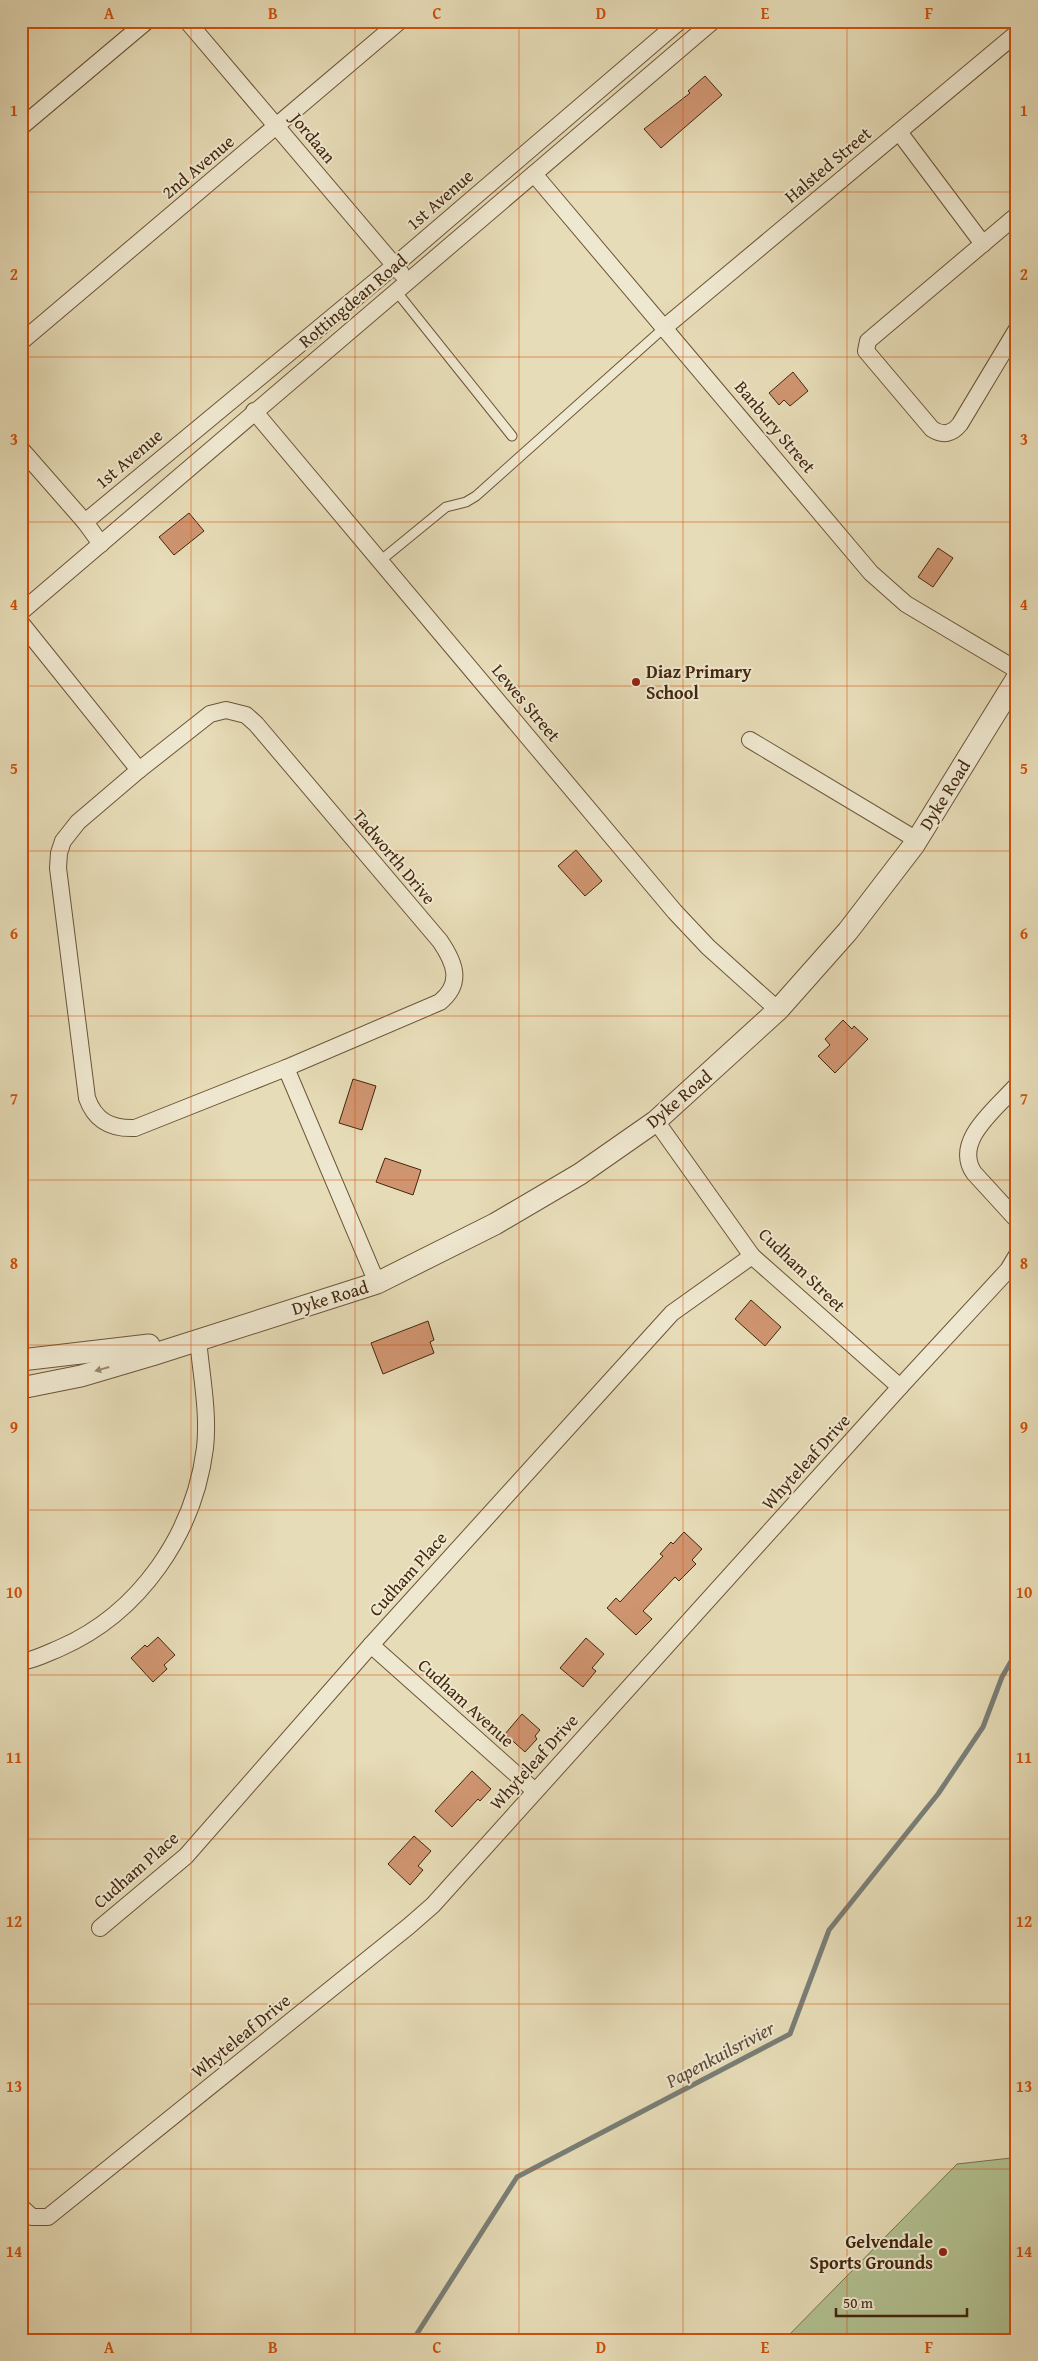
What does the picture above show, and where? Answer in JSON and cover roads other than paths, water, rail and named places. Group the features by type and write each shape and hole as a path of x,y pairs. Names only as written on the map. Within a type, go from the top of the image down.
{"street":[{"path":"21,127 147,21"},
{"name":"Jordaan","path":"187,21 394,266 402,286"},
{"name":"2nd Avenue","path":"21,342 400,21"},
{"name":"1st Avenue","path":"85,522 394,266 680,21"},
{"name":"Rottingdean Road","path":"21,612 712,22"},
{"name":"Halsted Street","path":"665,327 1017,33"},
{"path":"899,132 983,244"},
{"name":"Banbury Street","path":"534,174 871,573 906,604 1017,670"},
{"path":"1017,215 868,340 866,351 932,429 948,434 960,424 1017,329"},
{"name":"Lewes Street","path":"254,412 675,912 708,947 778,1010"},
{"path":"21,449 102,544"},
{"path":"21,623 139,770"},
{"name":"Dyke Road","path":"21,1388 81,1376 152,1355 377,1282 495,1224 580,1174 656,1120 778,1010 848,930 917,840 1017,678"},
{"name":"Tadworth Drive","path":"226,710 246,715 256,724 440,941 450,956 455,978 454,986 449,995 440,1002 286,1068 135,1128 120,1129 109,1126 98,1118 87,1098 60,878 59,853 63,841 78,822 139,770 210,714 226,710"},
{"path":"750,740 917,840"},
{"path":"286,1068 377,1282"},
{"path":"1017,1085 975,1132 969,1141 967,1156 969,1165 974,1173 1017,1220"},
{"name":"Cudham Street","path":"656,1120 752,1256 900,1387"},
{"name":"Whyteleaf Drive","path":"21,2207 32,2217 48,2216 433,1905 900,1387 1008,1270 1017,1255"},
{"name":"Cudham Place","path":"100,1928 186,1856 371,1645 672,1312 752,1256"},
{"path":"21,1662 67,1645 91,1633 115,1616 146,1583 169,1552 182,1526 194,1494 205,1448 206,1428 198,1339"},
{"name":"Dyke Road","path":"21,1360 198,1339"},
{"name":"Cudham Avenue","path":"371,1645 535,1791"}],"lane":[{"path":"402,286 512,436"},
{"path":"380,561 446,507 466,502 476,496 665,327"}],"waterway":[{"name":"Papenkuilsrivier","path":"413,2340 517,2177 790,2034 829,1930 938,1794 983,1727 1002,1677 1017,1651"}],"place":[{"name":"Diaz Primary School","path":"636,682"},
{"name":"Gelvendale Sports Grounds","path":"943,2252"}]}
